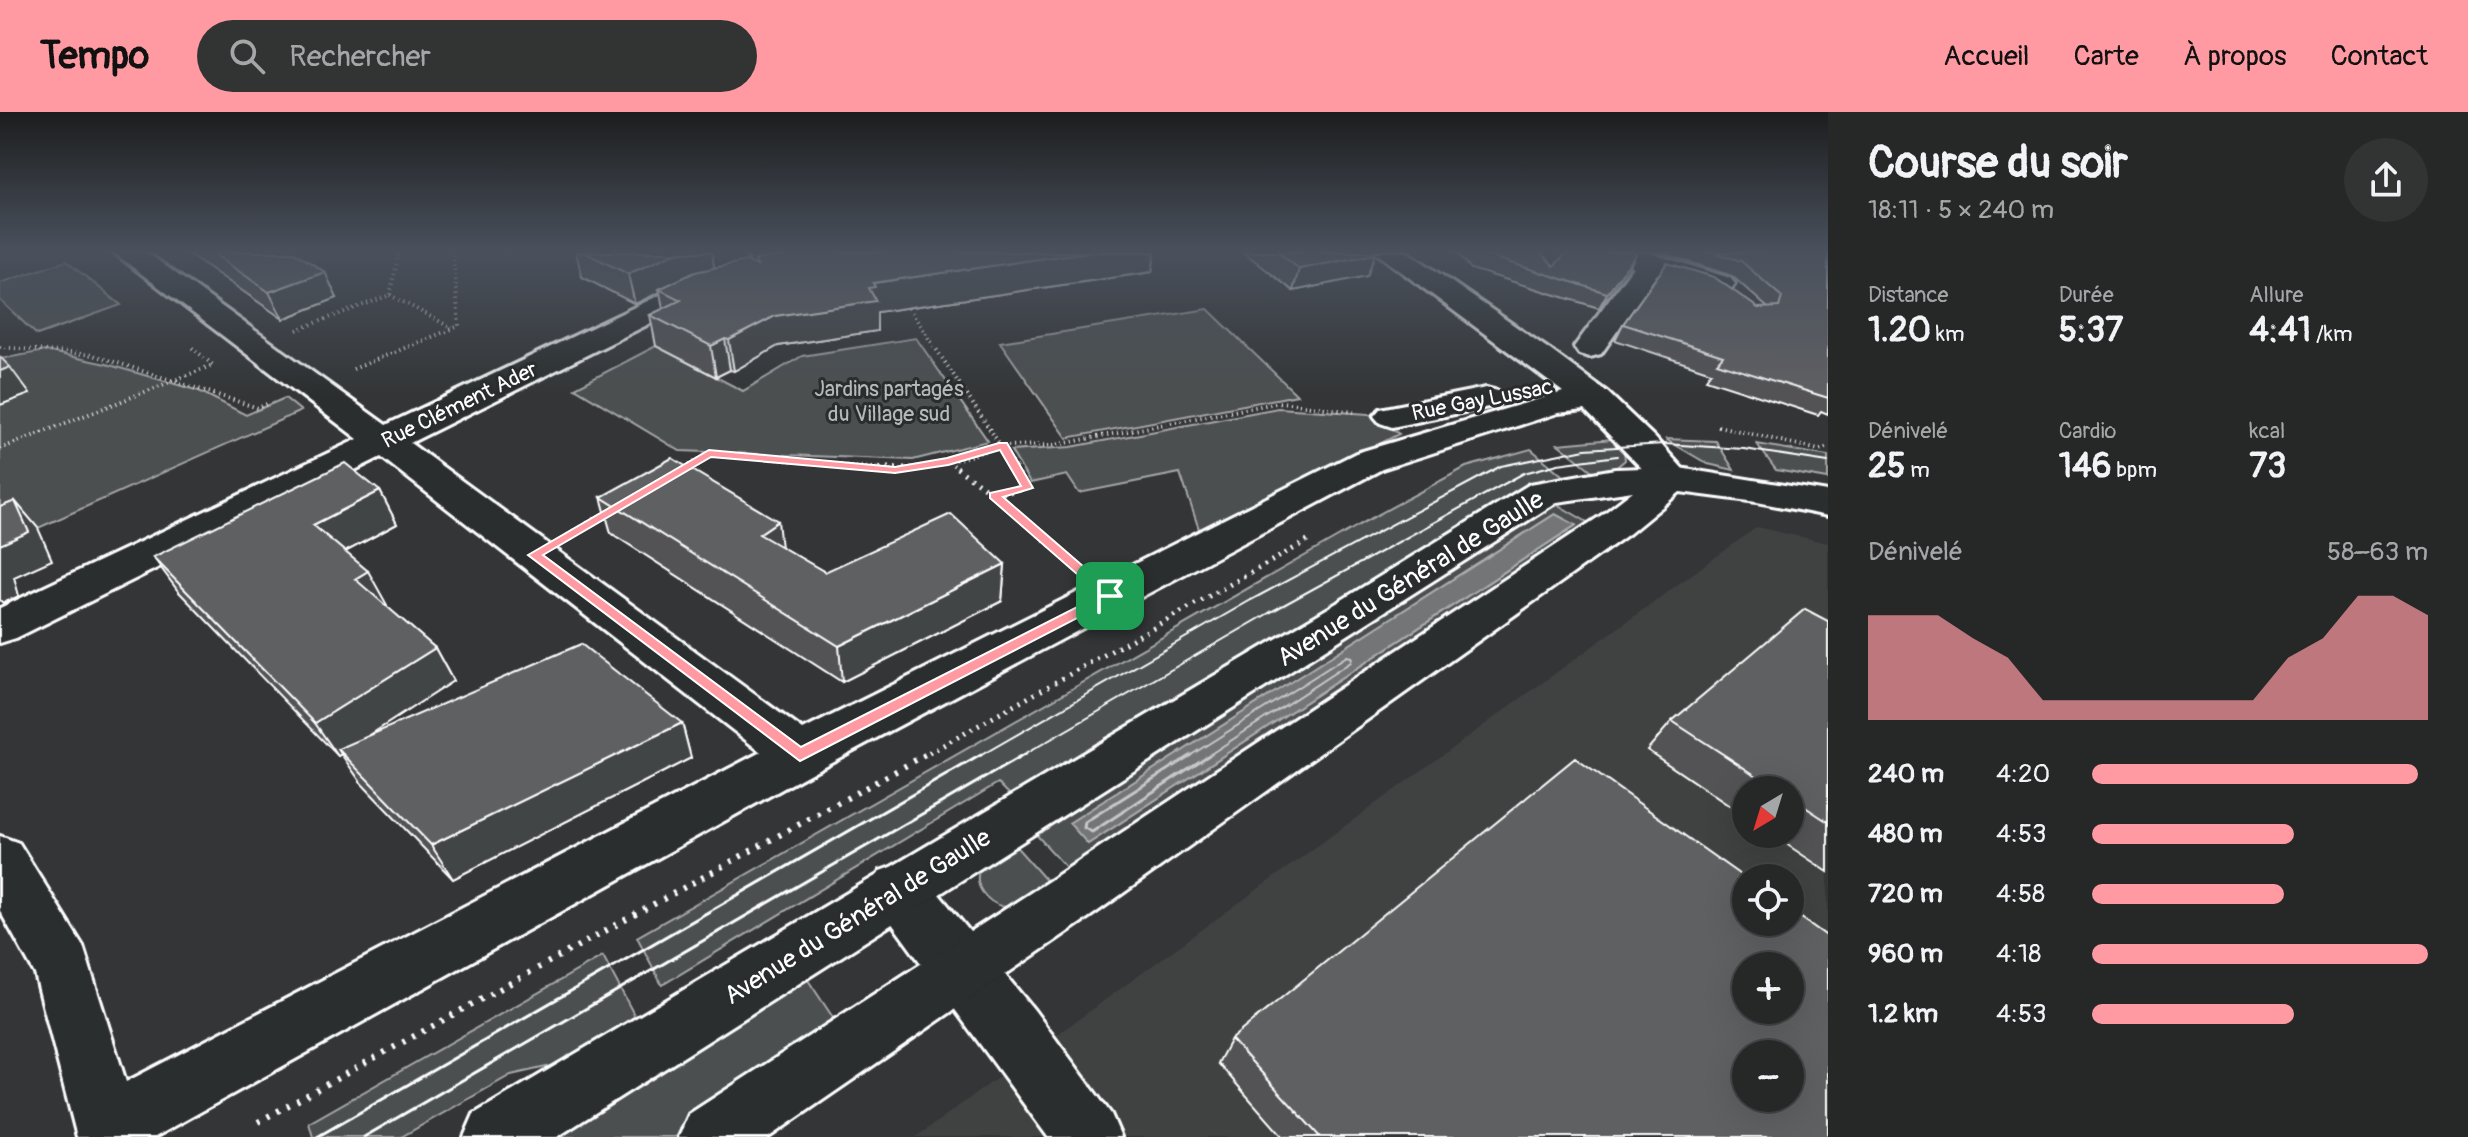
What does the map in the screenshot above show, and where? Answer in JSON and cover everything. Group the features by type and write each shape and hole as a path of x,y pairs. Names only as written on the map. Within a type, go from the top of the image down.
{"street":[{"path":"192,300 800,755"},
{"name":"Rue Clément Ader","path":"0,627 674,300"},
{"path":"712,1137 1075,895 1616,524 1673,479 1643,444 1583,390 1456,300"},
{"path":"1590,347 1624,300"},
{"path":"1738,300 1744,305"},
{"path":"0,860 62,966 109,1132 800,755 1386,454 1554,403 1583,390"},
{"name":"Rue Gay Lussac","path":"1392,416 1583,390"},
{"name":"Avenue du Général de Gaulle","path":"497,1137 1352,614 1544,493 1574,484 1673,479 1766,491 1826,504"},
{"path":"900,889 1012,1032 1088,1137"}],"path":[{"path":"254,346 377,300"},
{"path":"399,300 453,329"},
{"path":"904,301 1003,446 1027,488 994,495"},
{"path":"0,449 213,365 190,346"},
{"path":"669,477 709,453 895,470 948,462 1003,446 1055,445 1281,402 1392,416"},
{"path":"1718,426 1819,450 1828,449"},
{"path":"948,462 994,495 1151,631"},
{"path":"534,555 615,508"},
{"path":"258,1122 1151,631 1314,538"}],"shaded area":[{"path":"1757,527 1828,543 1828,1137 916,1137"}],"green space":[{"path":"0,300 115,300 121,305 37,335"},
{"path":"1208,309 1297,395 1067,438 1000,342"},
{"name":"Jardins partagés du Village sud","path":"916,338 988,441 913,460 680,451 575,388 656,346 743,391 802,356"},
{"path":"45,351 106,364 199,391 246,415 285,398 301,411 0,545 0,359"},
{"path":"1278,408 1369,414 1399,434 1201,535 1180,473 1079,493 1067,475 1030,483 1011,451 1071,447"},
{"path":"1613,439 1624,451 1625,460 1613,470 1596,474 1558,444"},
{"path":"1665,439 1716,441 1734,470 1708,464"},
{"path":"1757,444 1828,456 1828,479 1776,470"},
{"path":"1531,449 1563,476 1538,485 1016,801 998,783 662,985 637,937 1366,521 1466,467"},
{"path":"1553,502 1589,523 1072,874 1032,830","holes":["1555,514 1575,526 1088,844 1070,823"]},
{"path":"1012,842 1052,887 1022,904 1005,907 986,897 978,878 984,862"},
{"path":"603,956 640,1026 582,1059 511,1075 401,1137 313,1137 309,1123"},
{"path":"804,974 840,1028 675,1137 543,1137"}],"water":[{"path":"1555,514 1576,525 1088,844 1069,823"}],"building":[{"path":"681,300 876,301 775,316 711,346 650,315"},
{"path":"1640,300 1746,300 1758,308 1779,307 1781,300 1828,300 1828,398 1717,363 1723,356 1623,324"},
{"path":"0,357 10,367 0,371"},
{"path":"672,458 778,521 759,534 825,572 951,514 1005,564 839,646 601,497"},
{"path":"345,463 380,491 313,525 368,571 355,579 435,648 315,723 153,557"},
{"path":"15,501 29,532 0,545 0,507"},
{"path":"1805,609 1828,621 1828,822 1804,806 1804,776 1756,776 1672,721"},
{"path":"581,644 682,723 431,845 338,749"},
{"path":"1575,758 1732,869 1732,936 1804,936 1804,920 1828,937 1828,1137 1320,1137 1231,1039"}],"tram line":[{"path":"978,757 1251,600 1501,466 1585,449 1664,444 1744,449 1828,462"},
{"path":"1020,757 1269,613 1524,473 1558,464 1617,456"},
{"path":"317,1137 981,755"},
{"path":"364,1137 1024,755"}],"route":[{"path":"1003,446 1027,488 994,495 1110,596 800,755 534,555 709,453 895,470 948,462 1003,446"}]}
